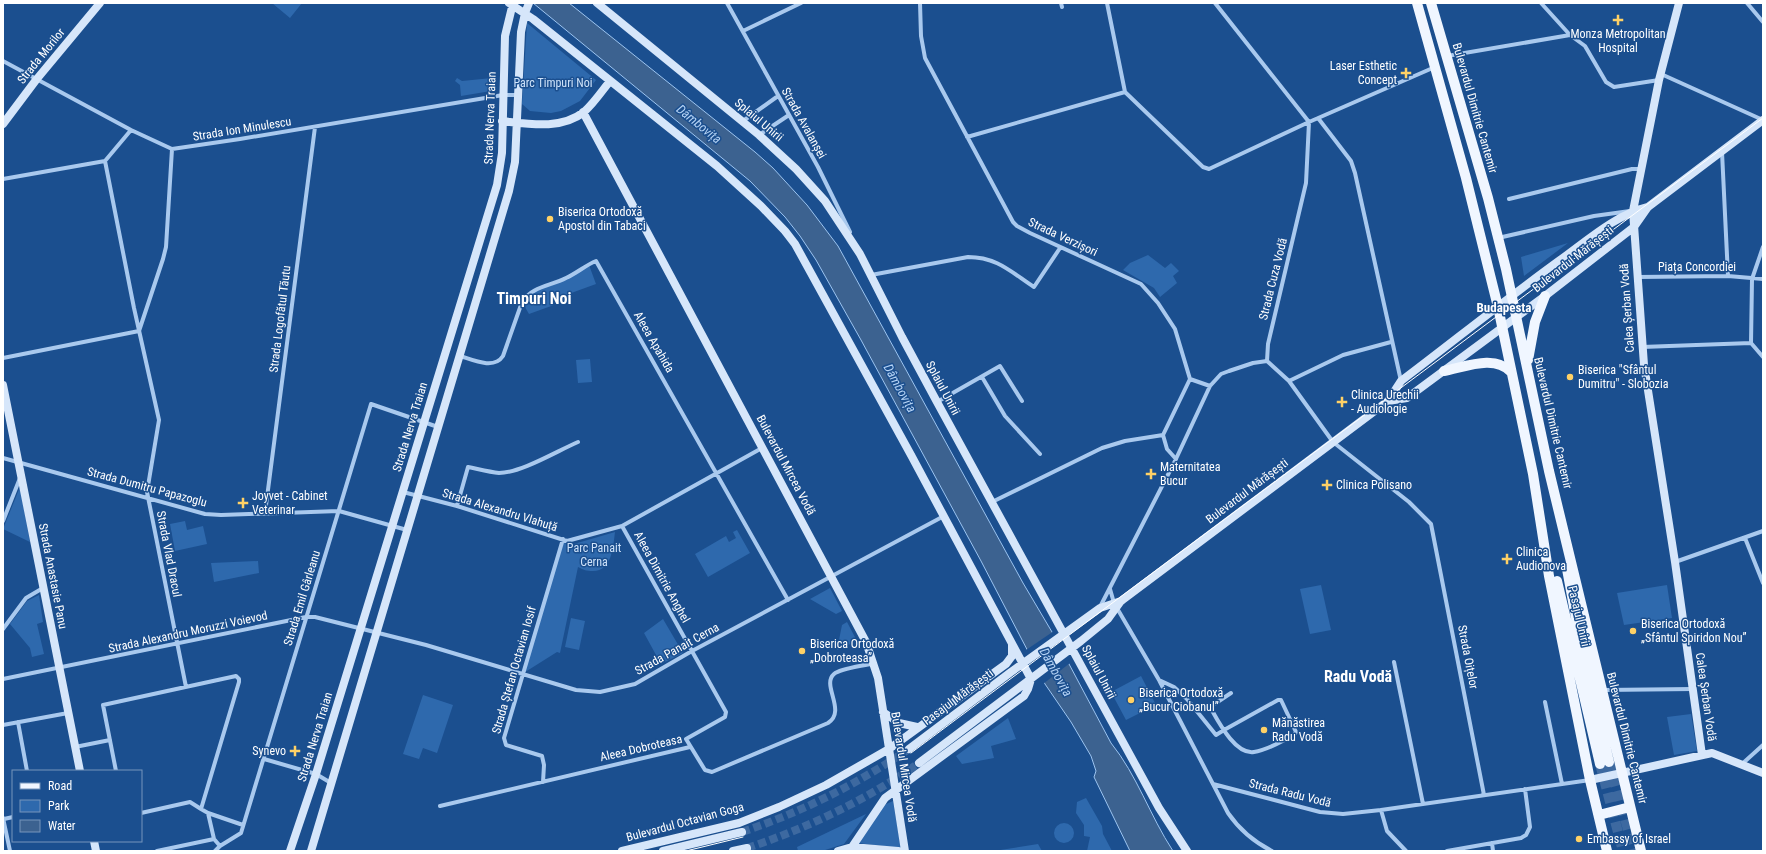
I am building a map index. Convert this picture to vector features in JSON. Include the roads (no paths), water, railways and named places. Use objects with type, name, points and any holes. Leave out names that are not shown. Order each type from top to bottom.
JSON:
[{"type":"main road","name":"Strada Morilor","points":[[3,124],[36,80],[100,3]]},
{"type":"main road","points":[[311,851],[513,175],[521,32],[529,3]]},
{"type":"main road","name":"Splaiul Unirii","points":[[597,3],[759,135],[817,192],[835,214],[860,254],[937,402],[992,502],[1061,636],[1164,818],[1187,851]]},
{"type":"main road","points":[[1417,3],[1466,178],[1498,307],[1533,474],[1549,576],[1590,780],[1607,851]]},
{"type":"main road","name":"Bulevardul Dimitrie Cantemir","points":[[1431,3],[1498,238],[1517,316],[1549,471],[1641,851]]},
{"type":"main road","name":"Calea Șerban Vodă","points":[[1679,3],[1660,77],[1640,169],[1633,211],[1642,347],[1654,436],[1675,562],[1702,755]]},
{"type":"main road","points":[[512,4],[717,166],[761,206],[785,231],[804,258],[1031,679],[1024,696],[885,798],[852,847]]},
{"type":"main road","name":"Strada Nerva Traian","points":[[290,851],[316,774],[497,185],[502,153],[506,36],[512,4]]},
{"type":"main road","points":[[502,121],[516,123],[555,124],[571,119],[583,112],[610,81]]},
{"type":"main road","name":"Bulevardul Mircea Vodă","points":[[583,112],[861,630],[874,663],[905,851]]},
{"type":"main road","name":"Bulevardul Mărășești","points":[[1388,401],[1406,398],[1545,296],[1634,227],[1648,207],[1763,120]]},
{"type":"main road","name":"Bulevardul Mărășești","points":[[1031,679],[1108,619],[1117,604],[1388,401],[1401,381],[1512,296],[1613,222],[1633,211],[1648,207]]},
{"type":"main road","points":[[1527,370],[1535,322],[1545,296]]},
{"type":"main road","points":[[1444,371],[1490,363],[1504,366],[1512,372]]},
{"type":"main road","name":"Strada Anastasie Panu","points":[[3,385],[80,770]]},
{"type":"main road","name":"Pasajul Unirii","points":[[1533,474],[1604,763],[1549,471]]},
{"type":"main road","name":"Bulevardul Mărășești","points":[[1030,658],[1100,608],[1117,604]]},
{"type":"main road","points":[[1006,664],[1012,656],[1012,644]]},
{"type":"main road","name":"Pasajul Mărășești","points":[[909,749],[1030,658]]},
{"type":"main road","points":[[1006,664],[1022,664]]},
{"type":"main road","name":"Bulevardul Octavian Goga","points":[[622,851],[739,823],[779,807],[826,785],[889,749],[917,727],[1006,664]]},
{"type":"main road","points":[[919,763],[1031,679]]},
{"type":"main road","points":[[883,712],[899,723],[917,727]]},
{"type":"main road","points":[[1590,780],[1702,755],[1715,754],[1763,773]]},
{"type":"main road","points":[[1599,815],[1630,807]]},
{"type":"main road","points":[[663,851],[742,832]]},
{"type":"main road","points":[[838,851],[852,847],[898,851]]},
{"type":"main road","points":[[733,851],[747,848]]},
{"type":"street","name":"Strada Avalanșei","points":[[728,3],[818,167],[860,254]]},
{"type":"street","points":[[743,31],[802,3]]},
{"type":"street","name":"Strada Verzișori","points":[[920,3],[920,36],[925,58],[1013,222],[1023,230],[1060,248],[1141,284],[1158,303],[1173,325],[1190,379]]},
{"type":"street","points":[[1107,3],[1125,92],[1206,168],[1213,168],[1309,122],[1435,67]]},
{"type":"street","points":[[1215,3],[1309,122]]},
{"type":"street","points":[[1541,3],[1570,35],[1585,46],[1606,82],[1610,86],[1614,87],[1660,77],[1763,120]]},
{"type":"street","points":[[1747,3],[1763,22]]},
{"type":"street","points":[[1447,56],[1570,35]]},
{"type":"street","points":[[3,61],[131,130],[172,149],[166,247],[139,331],[3,358]]},
{"type":"street","points":[[967,137],[1125,92]]},
{"type":"street","name":"Strada Ion Minulescu","points":[[172,149],[315,127],[503,95],[518,95]]},
{"type":"street","points":[[742,121],[778,96]]},
{"type":"street","points":[[759,135],[789,115]]},
{"type":"street","points":[[1318,118],[1350,161],[1355,173],[1391,342],[1401,381]]},
{"type":"street","name":"Strada Cuza Vodă","points":[[1267,361],[1269,338],[1306,183],[1309,122]]},
{"type":"street","name":"Strada Logofătul Tăutu","points":[[265,513],[315,127]]},
{"type":"street","points":[[3,180],[105,161],[131,130]]},
{"type":"street","points":[[1722,152],[1728,276]]},
{"type":"street","name":"Strada Vlad Dracul","points":[[105,161],[139,331],[159,420],[148,488],[148,498],[186,687]]},
{"type":"street","points":[[1509,199],[1632,169],[1640,169]]},
{"type":"street","points":[[1498,238],[1594,216],[1633,211]]},
{"type":"street","points":[[1763,247],[1752,279],[1763,279]]},
{"type":"street","points":[[871,275],[968,257],[982,257],[994,260],[1034,287],[1060,248]]},
{"type":"street","name":"Aleea Apahida","points":[[460,356],[490,364],[498,362],[503,356],[522,302],[526,296],[535,290],[566,279],[596,261],[788,600]]},
{"type":"street","name":"Piața Concordiei","points":[[1637,277],[1728,276],[1752,279],[1751,343]]},
{"type":"street","points":[[1289,381],[1343,355],[1391,342]]},
{"type":"street","points":[[1642,347],[1751,343],[1763,357]]},
{"type":"street","points":[[1100,608],[1176,459],[1210,386],[1221,374],[1253,363],[1267,361],[1289,381],[1333,442]]},
{"type":"street","points":[[937,402],[1000,366],[1022,401]]},
{"type":"street","points":[[982,377],[1005,416],[1040,454]]},
{"type":"street","points":[[1176,459],[1167,449],[1163,435],[1190,379],[1210,386]]},
{"type":"street","name":"Strada Emil Gârleanu","points":[[215,851],[220,846],[241,833],[371,404],[438,427]]},
{"type":"street","points":[[992,502],[1102,448],[1125,441],[1163,435]]},
{"type":"street","points":[[457,506],[468,467],[492,472],[509,472],[522,468],[578,442]]},
{"type":"street","name":"Strada Oițelor","points":[[1333,442],[1409,502],[1431,524],[1484,795]]},
{"type":"street","name":"Strada Alexandru Vlahuță","points":[[403,492],[457,506],[567,540],[622,526],[716,472],[763,448]]},
{"type":"street","name":"Strada Dumitru Papazoglu","points":[[3,458],[205,514],[221,515],[339,511],[407,530]]},
{"type":"street","points":[[3,521],[21,476]]},
{"type":"street","name":"Strada Panait Cerna","points":[[376,632],[426,645],[576,690],[600,692],[635,684],[692,651],[944,516]]},
{"type":"street","name":"Aleea Dimitrie Anghel","points":[[622,526],[726,715],[686,739],[690,747]]},
{"type":"street","points":[[1675,562],[1763,531]]},
{"type":"street","points":[[1745,538],[1763,583]]},
{"type":"street","name":"Strada Ștefan Octavian Iosif","points":[[543,782],[544,760],[542,756],[506,745],[504,741],[522,674],[563,539]]},
{"type":"street","points":[[3,629],[26,598],[43,588]]},
{"type":"street","points":[[1110,589],[1159,680],[1224,807],[1236,823],[1254,840],[1272,851]]},
{"type":"street","name":"Strada Alexandru Moruzzi Voievod","points":[[3,679],[306,617],[324,618],[376,632]]},
{"type":"street","points":[[1394,662],[1423,804]]},
{"type":"street","name":"Aleea Dobroteasa","points":[[440,806],[690,747],[705,770],[712,772],[828,723],[834,718],[836,712],[830,681],[833,675],[838,672],[874,663]]},
{"type":"street","points":[[116,770],[103,705],[236,676],[239,678],[201,809]]},
{"type":"street","points":[[1159,680],[1174,686],[1187,699],[1216,735],[1224,730],[1278,700],[1281,700],[1296,729],[1296,732],[1294,735],[1262,750],[1248,752],[1239,748],[1224,730],[1210,707],[1231,693]]},
{"type":"street","points":[[1602,690],[1693,689]]},
{"type":"street","points":[[1545,702],[1562,784]]},
{"type":"street","points":[[3,725],[68,713]]},
{"type":"street","points":[[18,722],[27,770]]},
{"type":"street","points":[[75,747],[110,740]]},
{"type":"street","points":[[1742,764],[1763,746]]},
{"type":"street","points":[[264,759],[316,774],[331,784]]},
{"type":"street","name":"Strada Radu Vodă","points":[[1213,784],[1328,814],[1381,810],[1590,780]]},
{"type":"street","points":[[1446,851],[1521,838],[1529,833],[1530,824],[1525,789]]},
{"type":"street","points":[[142,812],[190,802],[208,814],[243,825]]},
{"type":"street","points":[[1381,810],[1387,831],[1406,851]]},
{"type":"street","points":[[208,814],[214,839],[220,846]]},
{"type":"street","points":[[4,819],[10,851]]},
{"type":"street","points":[[156,851],[214,839]]},
{"type":"street","points":[[1492,843],[1493,851]]},
{"type":"water","name":"Dâmbovița","points":[[533,3],[569,3],[773,168],[807,205],[838,246],[1023,583],[1052,632],[1111,743],[1128,768],[1173,851],[1130,851],[1094,777],[1096,771],[1091,756],[1071,722],[1045,684],[981,561],[861,340],[816,260],[800,236],[785,217],[750,181]]},
{"type":"tunnel","points":[[742,832],[786,816],[828,796],[869,774],[909,749]]},
{"type":"tunnel","points":[[1609,762],[1634,851]]},
{"type":"tunnel","points":[[747,848],[770,840],[836,812],[878,789],[919,763]]},
{"type":"tunnel","points":[[1600,764],[1623,851]]},
{"type":"tram line","points":[[911,753],[1763,118]]},
{"type":"tram line","points":[[686,851],[743,837]]},
{"type":"place","name":"Monza Metropolitan Hospital","points":[[1618,20]]},
{"type":"place","name":"Laser Esthetic Concept","points":[[1406,73]]},
{"type":"place","name":"Biserica Ortodoxă Apostol din Tabaci","points":[[550,219]]},
{"type":"place","name":"Biserica \"Sfântul Dumitru\" - Slobozia","points":[[1570,377]]},
{"type":"place","name":"Clinica Urechii - Audiologie","points":[[1342,402]]},
{"type":"place","name":"Maternitatea Bucur","points":[[1151,474]]},
{"type":"place","name":"Clinica Polisano","points":[[1327,485]]},
{"type":"place","name":"Joyvet - Cabinet Veterinar","points":[[243,503]]},
{"type":"place","name":"Clinica Audionova","points":[[1507,559]]},
{"type":"place","name":"Biserica Ortodoxă „Sfântul Spiridon Nou”","points":[[1633,631]]},
{"type":"place","name":"Biserica Ortodoxă „Dobroteasa”","points":[[802,651]]},
{"type":"place","name":"Biserica Ortodoxă „Bucur Ciobanul”","points":[[1131,700]]},
{"type":"place","name":"Mănăstirea Radu Vodă","points":[[1264,730]]},
{"type":"place","name":"Synevo","points":[[295,751]]},
{"type":"place","name":"Embassy of Israel","points":[[1579,839]]},
{"type":"district","name":"Timpuri Noi","points":[[534,298]]},
{"type":"district","name":"Budapesta","points":[[1504,307]]},
{"type":"district","name":"Radu Vodă","points":[[1358,676]]},
{"type":"park label","name":"Parc Timpuri Noi","points":[[553,83]]},
{"type":"park label","name":"Parc Panait Cerna","points":[[594,555]]}]
